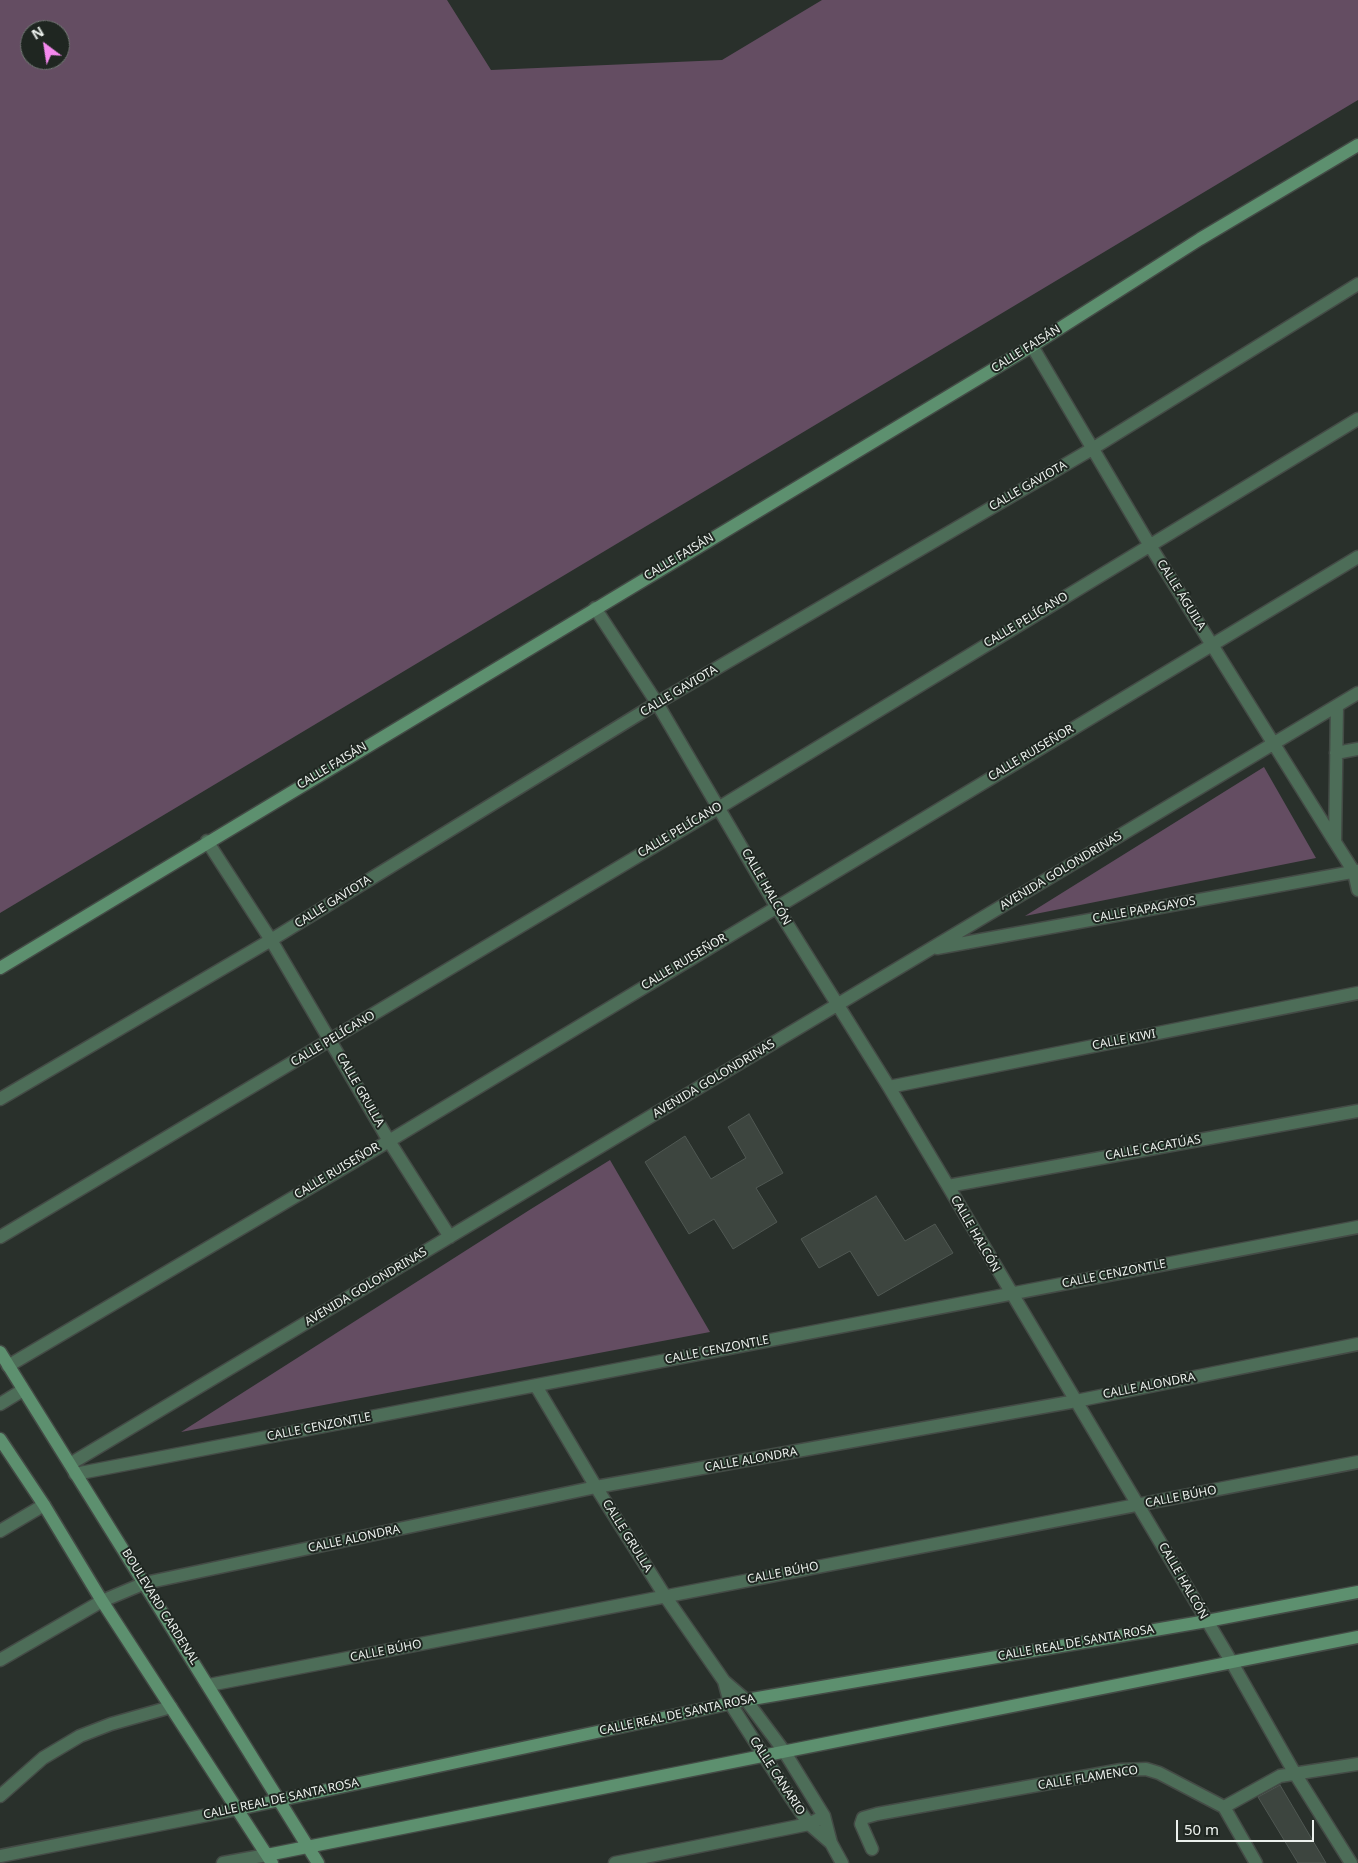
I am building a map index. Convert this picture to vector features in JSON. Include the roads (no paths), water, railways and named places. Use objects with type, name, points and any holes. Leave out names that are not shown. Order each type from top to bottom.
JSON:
[{"type":"street","name":"CALLE FAISÁN","points":[[0,968],[207,841],[1032,346],[1200,239],[1358,146]]},
{"type":"street","name":"CALLE GAVIOTA","points":[[0,1099],[271,940],[657,703],[1092,449],[1358,284]]},
{"type":"street","name":"CALLE ÁGUILA","points":[[1032,346],[1149,544],[1272,744],[1335,842],[1356,871],[1358,890]]},
{"type":"street","name":"CALLE PELÍCANO","points":[[0,1237],[720,807],[1149,544],[1358,419]]},
{"type":"street","name":"CALLE RUISEÑOR","points":[[8,1366],[389,1141],[1358,556]]},
{"type":"street","name":"CALLE HALCÓN","points":[[595,608],[657,703],[720,807],[776,906],[890,1087],[1010,1293],[1139,1506],[1294,1772],[1350,1863]]},
{"type":"street","name":"AVENIDA GOLONDRINAS","points":[[72,1469],[450,1237],[1358,693]]},
{"type":"street","points":[[1335,842],[1337,706]]},
{"type":"street","points":[[1336,753],[1358,749]]},
{"type":"street","name":"CALLE GRULLA","points":[[207,841],[271,940],[389,1141],[450,1237]]},
{"type":"street","name":"CALLE PAPAGAYOS","points":[[930,950],[1356,871]]},
{"type":"street","name":"CALLE KIWI","points":[[890,1087],[1358,993]]},
{"type":"street","name":"CALLE CACATÚAS","points":[[948,1186],[1358,1110]]},
{"type":"street","name":"CALLE CENZONTLE","points":[[72,1469],[536,1386],[1358,1227]]},
{"type":"street","name":"CALLE ALONDRA","points":[[0,1660],[102,1601],[145,1583],[596,1487],[1076,1401],[1358,1344]]},
{"type":"street","name":"BOULEVARD CARDENAL","points":[[0,1352],[209,1685],[318,1863]]},
{"type":"street","name":"CALLE GRULLA","points":[[536,1386],[596,1487],[665,1596],[724,1681],[746,1700]]},
{"type":"street","points":[[0,1404],[23,1390]]},
{"type":"street","points":[[0,1439],[269,1859]]},
{"type":"street","name":"CALLE BÚHO","points":[[209,1685],[1358,1462]]},
{"type":"street","points":[[0,1531],[44,1505]]},
{"type":"street","name":"CALLE REAL DE SANTA ROSA","points":[[0,1856],[238,1809],[730,1703],[1206,1621],[1358,1592]]},
{"type":"street","points":[[223,1863],[269,1859],[306,1846],[1358,1637]]},
{"type":"street","name":"CALLE GRULLA","points":[[724,1681],[730,1703]]},
{"type":"street","name":"CALLE CANARIO","points":[[746,1700],[784,1751],[824,1816],[831,1843],[842,1863]]},
{"type":"street","name":"CALLE CANARIO","points":[[730,1703],[809,1824],[831,1843]]},
{"type":"street","points":[[0,1796],[44,1758],[73,1740],[111,1724],[172,1707]]},
{"type":"street","points":[[1256,1863],[1224,1807],[1272,1779],[1294,1772],[1358,1764]]},
{"type":"street","name":"CALLE FLAMENCO","points":[[872,1849],[861,1827],[863,1818],[1132,1769],[1146,1769],[1159,1773],[1224,1807]]},
{"type":"street","points":[[615,1863],[809,1824],[824,1816]]}]
